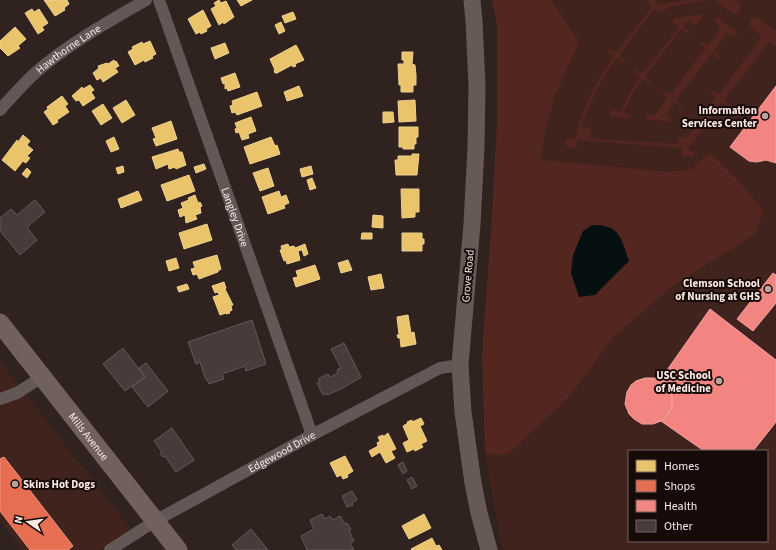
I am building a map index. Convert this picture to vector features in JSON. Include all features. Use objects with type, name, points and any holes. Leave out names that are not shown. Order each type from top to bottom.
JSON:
[{"type":"main road","name":"Grove Road","points":[[472,0],[477,86],[476,147],[472,224],[460,365],[463,412],[473,483],[489,550]]},
{"type":"main road","name":"Mills Avenue","points":[[0,323],[178,550]]},
{"type":"street","name":"Hawthorne Lane","points":[[0,110],[34,74],[57,56],[107,22],[146,0]]},
{"type":"street","name":"Langley Drive","points":[[159,0],[312,435]]},
{"type":"street","name":"Edgewood Drive","points":[[110,550],[155,521],[312,435],[440,368],[460,365]]},
{"type":"street","points":[[0,399],[17,393],[42,377]]},
{"type":"shaded area","points":[[492,0],[776,0],[776,550],[502,550],[485,454],[482,354],[497,125],[497,24]]},
{"type":"shaded area","points":[[492,0],[551,0],[579,42],[555,95],[545,132],[540,160],[670,172],[692,169],[710,152],[736,178],[763,210],[756,233],[673,286],[613,337],[569,397],[507,455],[485,454],[482,354],[497,125],[497,24]]},
{"type":"shaded area","points":[[646,0],[655,0],[656,5],[689,0],[709,0],[670,6],[662,13],[654,9],[619,56],[625,61],[625,63],[616,58],[592,99],[582,126],[591,129],[590,139],[677,144],[679,136],[687,138],[716,98],[709,91],[712,90],[718,95],[762,37],[750,26],[750,22],[753,18],[759,18],[776,31],[776,46],[769,42],[724,100],[731,105],[731,107],[722,103],[688,148],[695,153],[692,157],[683,157],[682,148],[578,140],[576,148],[567,147],[565,144],[566,139],[575,139],[590,96],[614,56],[608,51],[608,49],[616,53],[652,7]]},
{"type":"shaded area","points":[[714,0],[735,0],[740,4],[740,11],[736,14],[732,13]]},
{"type":"shaded area","points":[[703,14],[696,25],[688,20],[683,27],[690,32],[690,35],[681,29],[645,76],[651,83],[650,84],[643,79],[633,93],[623,112],[631,118],[609,116],[612,109],[620,112],[630,92],[640,77],[634,72],[634,70],[642,74],[679,28],[673,22],[673,19]]},
{"type":"shaded area","points":[[716,18],[719,18],[737,33],[737,35],[734,37],[727,33],[714,51],[720,56],[720,58],[712,53],[676,100],[683,107],[674,102],[666,114],[672,119],[672,122],[644,119],[647,113],[655,116],[668,97],[661,91],[664,91],[670,95],[705,48],[699,43],[700,41],[708,45],[721,28],[715,22]]},
{"type":"shaded area","points":[[592,225],[601,225],[614,230],[621,239],[629,261],[595,295],[579,297],[571,273],[573,255],[583,231]]},
{"type":"shaded area","points":[[0,361],[131,529],[100,550],[22,550],[0,520]]},
{"type":"building: Homes","points":[[44,0],[67,0],[69,4],[64,8],[65,10],[55,16]]},
{"type":"building: Homes","points":[[219,0],[221,3],[226,1],[234,17],[224,24],[223,22],[219,25],[211,9],[216,6],[214,3]]},
{"type":"building: Homes","points":[[237,0],[252,0],[241,6]]},
{"type":"building: Homes","points":[[32,9],[34,12],[39,9],[48,23],[42,27],[44,30],[38,34],[25,13]]},
{"type":"building: Homes","points":[[203,10],[211,26],[206,29],[207,31],[201,34],[200,32],[196,34],[188,19]]},
{"type":"building: Homes","points":[[293,12],[296,19],[285,23],[282,16]]},
{"type":"building: Homes","points":[[281,22],[285,31],[279,34],[275,25]]},
{"type":"building: Homes","points":[[15,27],[26,39],[18,46],[20,48],[8,56],[0,48],[0,41]]},
{"type":"building: Homes","points":[[150,41],[156,54],[152,56],[153,58],[145,62],[144,60],[135,65],[128,52],[133,49],[132,47],[142,42],[143,44]]},
{"type":"building: Homes","points":[[225,43],[229,53],[215,59],[211,48]]},
{"type":"building: Homes","points":[[296,45],[304,60],[295,64],[296,66],[293,67],[292,65],[275,73],[270,59]]},
{"type":"building: Homes","points":[[402,52],[413,52],[412,64],[415,65],[416,85],[413,85],[413,92],[401,92],[401,85],[399,85],[398,64],[404,64],[404,60],[402,60]]},
{"type":"building: Homes","points":[[114,60],[119,66],[115,68],[118,72],[103,82],[101,78],[97,80],[93,73],[99,68],[98,66],[108,64]]},
{"type":"building: Homes","points":[[235,73],[240,87],[228,91],[227,88],[225,89],[225,83],[223,84],[221,78]]},
{"type":"building: Homes","points":[[90,85],[94,90],[91,92],[95,98],[83,106],[79,100],[76,101],[72,96],[82,87],[83,89]]},
{"type":"building: Homes","points":[[299,86],[303,96],[287,101],[284,92]]},
{"type":"building: Homes","points":[[257,92],[262,106],[237,115],[235,112],[232,113],[230,106],[233,105],[232,101]]},
{"type":"building: Homes","points":[[62,96],[68,104],[65,106],[69,112],[57,120],[58,122],[53,125],[44,112],[48,109],[47,107]]},
{"type":"building: Homes","points":[[126,100],[135,115],[122,123],[113,108]]},
{"type":"building: Homes","points":[[415,100],[416,121],[399,122],[398,101]]},
{"type":"building: Homes","points":[[103,104],[112,118],[101,125],[92,111]]},
{"type":"building: Homes","points":[[383,112],[393,112],[394,122],[383,123]]},
{"type":"building: Homes","points":[[251,117],[256,131],[248,134],[249,138],[242,140],[239,132],[236,133],[235,129],[237,128],[235,123]]},
{"type":"building: Homes","points":[[171,121],[177,139],[156,146],[153,139],[156,138],[152,128]]},
{"type":"building: Homes","points":[[399,127],[418,127],[418,137],[416,137],[414,149],[403,149],[403,147],[399,147]]},
{"type":"building: Homes","points":[[23,135],[30,141],[27,145],[33,150],[27,156],[30,158],[26,163],[23,161],[15,171],[2,160],[17,140],[18,142]]},
{"type":"building: Homes","points":[[114,137],[119,149],[111,152],[106,141]]},
{"type":"building: Homes","points":[[271,137],[275,146],[277,145],[280,154],[250,164],[244,147]]},
{"type":"building: Homes","points":[[178,149],[179,152],[182,152],[186,165],[176,169],[175,167],[169,169],[168,164],[156,169],[152,157]]},
{"type":"building: Homes","points":[[412,154],[419,154],[417,175],[396,175],[395,160],[398,160],[398,156],[412,156]]},
{"type":"building: Homes","points":[[204,164],[206,169],[196,173],[194,167]]},
{"type":"building: Homes","points":[[123,166],[124,172],[118,174],[116,168]]},
{"type":"building: Homes","points":[[311,166],[313,174],[302,177],[300,169]]},
{"type":"building: Homes","points":[[27,168],[31,172],[27,178],[22,174]]},
{"type":"building: Homes","points":[[268,168],[274,186],[260,191],[253,173]]},
{"type":"building: Homes","points":[[189,175],[195,191],[167,201],[161,185]]},
{"type":"building: Homes","points":[[312,178],[316,188],[310,190],[307,180]]},
{"type":"building: Homes","points":[[401,189],[419,189],[419,212],[415,212],[415,217],[402,218]]},
{"type":"building: Homes","points":[[138,191],[142,200],[121,208],[118,199]]},
{"type":"building: Homes","points":[[279,191],[281,197],[286,195],[289,203],[284,205],[285,208],[268,214],[262,197]]},
{"type":"building: Homes","points":[[195,195],[198,203],[200,202],[202,206],[200,207],[201,213],[195,215],[197,219],[186,223],[185,215],[180,217],[178,210],[183,208],[181,203],[189,200],[188,198]]},
{"type":"building: Homes","points":[[373,215],[383,216],[383,228],[372,227]]},
{"type":"building: Homes","points":[[207,224],[212,240],[184,249],[179,233]]},
{"type":"building: Homes","points":[[362,233],[372,233],[372,239],[361,239]]},
{"type":"building: Homes","points":[[402,233],[422,233],[424,244],[422,244],[422,251],[402,251]]},
{"type":"building: Homes","points":[[288,244],[289,247],[294,246],[295,248],[305,244],[308,254],[304,256],[302,250],[298,251],[300,260],[287,264],[286,260],[284,261],[280,250],[282,250],[281,246]]},
{"type":"building: Homes","points":[[217,255],[221,269],[218,272],[199,279],[197,274],[193,275],[191,269],[195,268],[193,262]]},
{"type":"building: Homes","points":[[176,258],[179,268],[169,271],[166,261]]},
{"type":"building: Homes","points":[[348,260],[352,270],[341,273],[338,263]]},
{"type":"building: Homes","points":[[315,265],[320,279],[296,287],[293,278],[298,277],[296,271]]},
{"type":"building: Homes","points":[[381,274],[384,288],[371,290],[368,277]]},
{"type":"building: Homes","points":[[224,282],[225,289],[233,305],[231,306],[232,310],[229,312],[230,313],[220,315],[213,297],[219,295],[218,292],[215,293],[212,286]]},
{"type":"building: Homes","points":[[187,284],[189,289],[179,292],[177,287]]},
{"type":"building: Homes","points":[[408,315],[411,333],[414,332],[416,344],[401,347],[400,338],[398,338],[397,335],[399,335],[397,317]]},
{"type":"building: Homes","points":[[421,418],[424,424],[420,426],[427,441],[421,444],[423,447],[415,451],[414,449],[407,452],[403,443],[409,440],[403,426],[408,423],[407,422],[412,420],[412,422]]},
{"type":"building: Homes","points":[[388,433],[396,449],[391,451],[395,458],[386,463],[380,452],[372,457],[369,451],[378,446],[377,443],[380,441],[378,437],[383,435],[383,437]]},
{"type":"building: Homes","points":[[345,456],[353,471],[347,475],[348,477],[343,479],[341,475],[337,477],[330,463]]},
{"type":"building: Homes","points":[[424,514],[431,528],[409,539],[402,526]]},
{"type":"building: Homes","points":[[432,538],[436,546],[439,545],[442,550],[411,549]]},
{"type":"building: Shops","points":[[4,457],[73,546],[68,550],[30,550],[0,511],[0,459]]},
{"type":"building: Health","name":"Information Services Center","points":[[776,86],[776,163],[766,160],[757,162],[749,161],[730,147]]},
{"type":"building: Health","name":"Clemson School of Nursing at GHS","points":[[773,273],[776,275],[776,303],[753,331],[737,319]]},
{"type":"building: Health","name":"USC School of Medicine","points":[[710,309],[776,360],[776,422],[754,450],[703,450],[661,421],[668,414],[672,406],[672,397],[665,382],[660,380]]},
{"type":"building: Health","points":[[645,378],[654,378],[665,382],[672,397],[672,406],[668,414],[661,421],[653,424],[642,424],[634,419],[629,414],[625,404],[627,392],[631,385],[636,381]]},
{"type":"building: Other","points":[[35,200],[45,212],[27,227],[37,240],[20,255],[0,231],[0,218],[11,209],[17,215]]},
{"type":"building: Other","points":[[252,320],[266,364],[246,371],[245,366],[222,374],[224,379],[209,384],[207,379],[206,380],[200,362],[196,364],[188,342]]},
{"type":"building: Other","points":[[344,343],[361,377],[341,389],[327,395],[326,393],[323,395],[317,383],[320,382],[318,379],[328,374],[330,377],[338,373],[337,370],[341,368],[331,349]]},
{"type":"building: Other","points":[[123,348],[145,377],[125,391],[103,364]]},
{"type":"building: Other","points":[[146,363],[168,391],[148,407],[132,387],[145,377],[139,368]]},
{"type":"building: Other","points":[[172,428],[194,460],[176,472],[165,456],[163,457],[160,453],[162,452],[154,441]]},
{"type":"building: Other","points":[[403,462],[407,471],[403,474],[398,465]]},
{"type":"building: Other","points":[[412,477],[417,486],[412,489],[407,480]]},
{"type":"building: Other","points":[[352,491],[357,500],[352,503],[353,505],[347,507],[342,496]]},
{"type":"building: Other","points":[[322,514],[325,519],[330,516],[333,520],[340,516],[345,524],[347,523],[354,541],[350,543],[354,550],[307,550],[301,536],[314,529],[310,520]]},
{"type":"building: Other","points":[[251,529],[268,550],[236,550],[232,545]]},
{"type":"place","name":"Information Services Center","points":[[765,116]]},
{"type":"place","name":"Clemson School of Nursing at GHS","points":[[768,289]]},
{"type":"place","name":"USC School of Medicine","points":[[719,381]]},
{"type":"place","name":"Skins Hot Dogs","points":[[15,484]]}]
